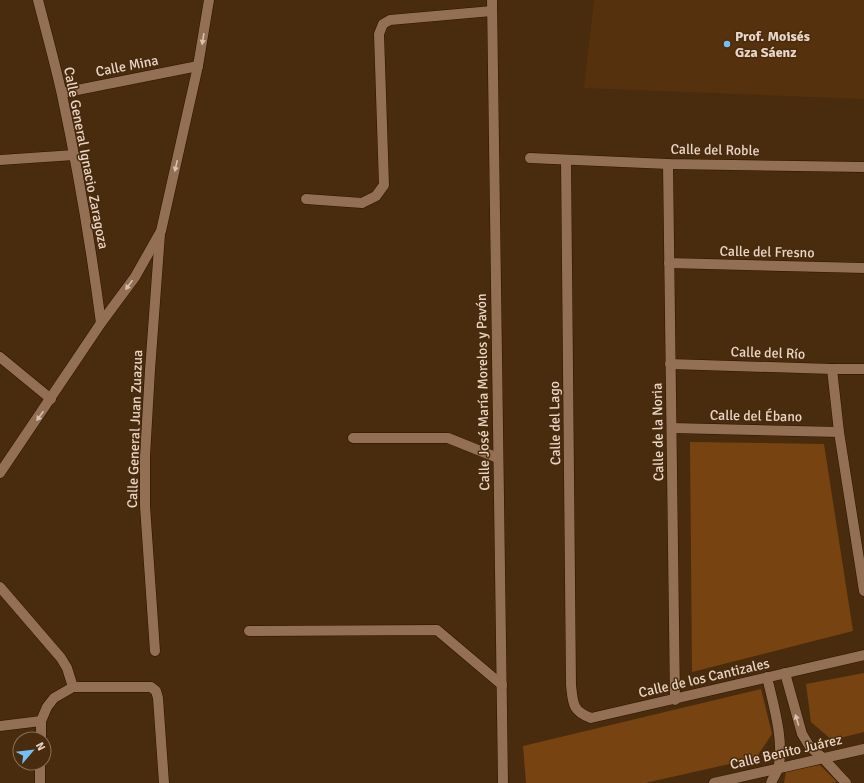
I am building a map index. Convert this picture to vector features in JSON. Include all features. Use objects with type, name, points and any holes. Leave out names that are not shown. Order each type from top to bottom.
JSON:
[{"type":"street","name":"Calle General Ignacio Zaragoza","points":[[38,0],[62,93],[96,283],[101,324]]},
{"type":"street","points":[[0,473],[101,324],[135,277],[160,231],[198,66],[209,0]]},
{"type":"street","name":"Calle José María Morelos y Pavón","points":[[492,0],[503,783]]},
{"type":"street","points":[[306,199],[362,203],[376,196],[384,185],[380,34],[383,24],[390,20],[492,11]]},
{"type":"street","name":"Calle Mina","points":[[62,93],[198,66]]},
{"type":"street","points":[[0,160],[74,155]]},
{"type":"street","name":"Calle del Roble","points":[[530,158],[668,164],[864,167]]},
{"type":"street","name":"Calle del Lago","points":[[566,160],[571,685]]},
{"type":"street","name":"Calle de la Noria","points":[[668,164],[674,700]]},
{"type":"street","name":"Calle General Juan Zuazua","points":[[155,652],[145,506],[145,456],[160,231]]},
{"type":"street","name":"Calle del Fresno","points":[[669,263],[864,268]]},
{"type":"street","points":[[0,357],[51,399]]},
{"type":"street","name":"Calle del Río","points":[[670,364],[832,370],[864,369]]},
{"type":"street","points":[[832,370],[839,432],[864,591]]},
{"type":"street","name":"Calle del Ébano","points":[[672,428],[839,432]]},
{"type":"street","points":[[353,438],[448,438],[498,458]]},
{"type":"street","points":[[0,588],[61,658],[67,668],[73,687]]},
{"type":"street","points":[[249,632],[437,630],[502,685]]},
{"type":"street","name":"Calle de los Cantizales","points":[[571,685],[573,702],[576,710],[581,715],[591,718],[864,655]]},
{"type":"street","points":[[785,673],[795,714],[802,734],[810,747],[823,758],[846,783]]},
{"type":"street","points":[[767,678],[778,725],[780,753],[778,769],[771,783]]},
{"type":"street","points":[[41,731],[41,721],[46,707],[54,698],[73,687],[151,687],[156,691],[158,698],[164,783]]},
{"type":"street","points":[[0,726],[41,721]]},
{"type":"street","name":"Calle Benito Juárez","points":[[714,783],[864,749]]},
{"type":"street","points":[[40,771],[40,783]]},
{"type":"shaded area","name":"Prof. Moisés Gza Sáenz","points":[[594,0],[864,0],[864,99],[584,88]]},
{"type":"shaded area","points":[[690,442],[824,444],[853,631],[692,672]]},
{"type":"shaded area","points":[[864,673],[864,732],[832,740],[811,722],[806,684]]},
{"type":"shaded area","points":[[761,689],[772,734],[756,758],[645,783],[526,783],[523,746]]},
{"type":"shaded area","points":[[820,765],[837,782],[784,783],[786,771]]},
{"type":"place","name":"Prof. Moisés Gza Sáenz","points":[[727,44]]}]
